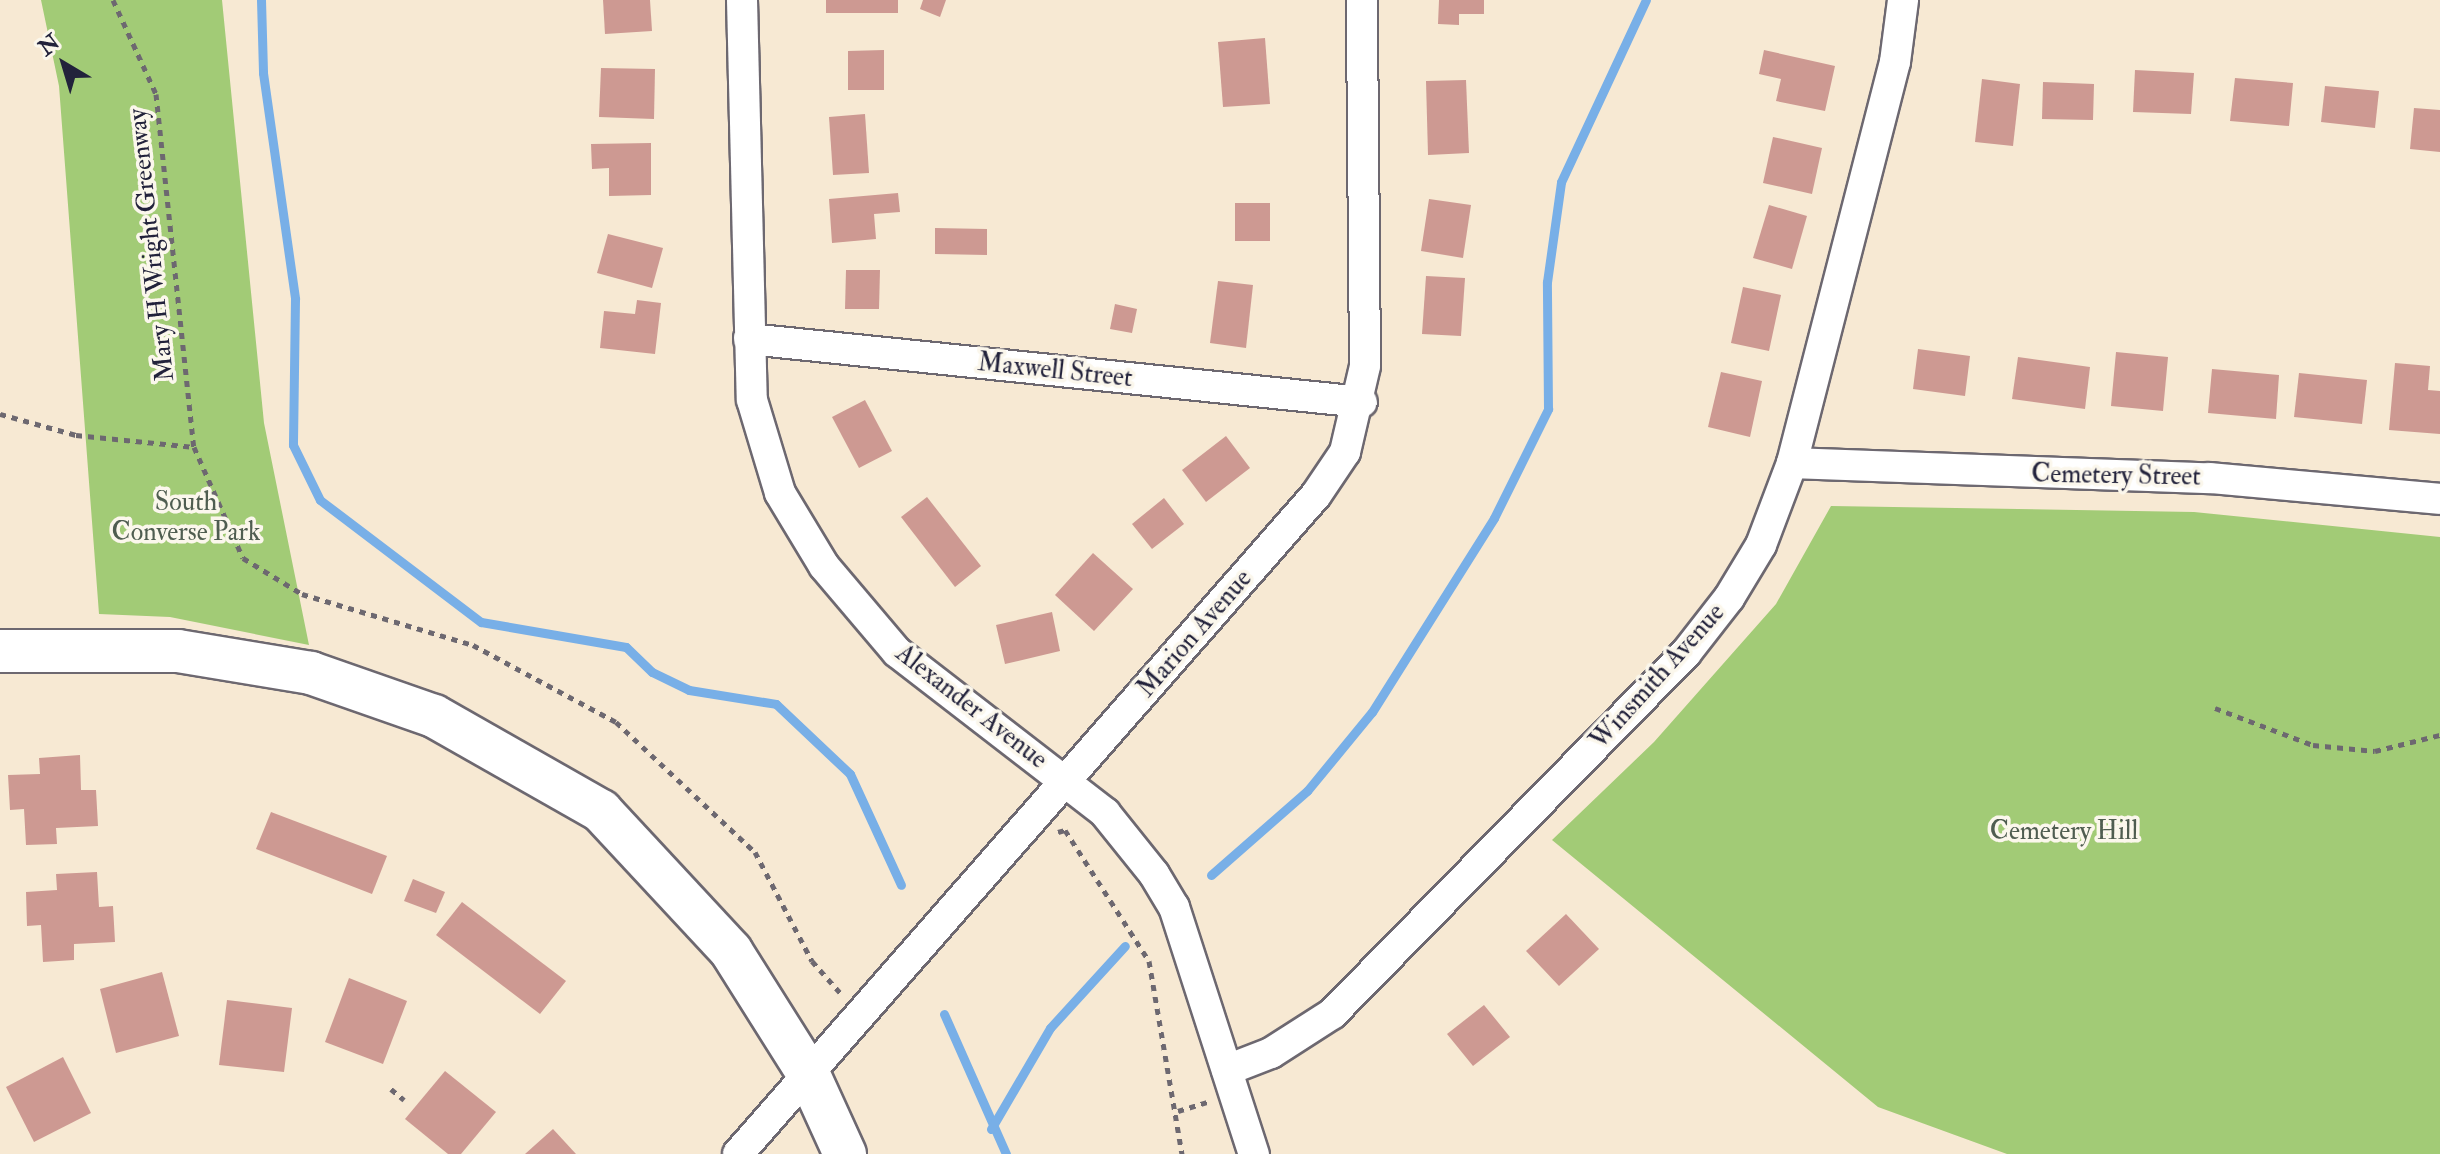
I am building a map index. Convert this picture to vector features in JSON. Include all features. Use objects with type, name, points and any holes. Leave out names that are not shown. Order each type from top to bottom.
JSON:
[{"type":"street","name":"Alexander Avenue","points":[[742,0],[749,339],[762,447],[824,566],[897,652],[1067,781],[1131,842],[1174,907],[1254,1154]]},
{"type":"street","name":"Marion Avenue","points":[[738,1154],[1316,495],[1345,452],[1362,402],[1362,0]]},
{"type":"street","name":"Winsmith Avenue","points":[[1227,1070],[1282,1047],[1332,1014],[1686,653],[1761,545],[1792,463],[1895,62],[1903,0]]},
{"type":"street","name":"Maxwell Street","points":[[749,339],[1362,402]]},
{"type":"street","name":"Cemetery Street","points":[[1792,463],[2210,478],[2440,499]]},
{"type":"street","points":[[0,651],[110,648],[245,659],[434,716],[601,811],[649,854],[731,951],[809,1075],[845,1154]]},
{"type":"path","name":"Mary H Wright Greenway","points":[[113,0],[156,94],[194,447],[243,558],[302,594],[473,645],[616,722],[755,852],[812,961],[843,997]]},
{"type":"path","points":[[0,414],[76,435],[194,447]]},
{"type":"path","points":[[2215,708],[2313,745],[2375,751],[2440,735]]},
{"type":"path","points":[[1065,830],[1149,961],[1182,1154]]},
{"type":"path","points":[[391,1089],[404,1100]]},
{"type":"green space","name":"South Converse Park","points":[[41,0],[222,0],[264,423],[309,645],[170,617],[99,614],[59,86]]},
{"type":"green space","name":"Cemetery Hill","points":[[1831,506],[2194,512],[2440,537],[2440,1154],[2007,1154],[1878,1107],[1552,840],[1654,742],[1776,604]]},
{"type":"building","points":[[603,0],[650,0],[652,31],[605,34]]},
{"type":"building","points":[[826,0],[898,0],[898,13],[826,13]]},
{"type":"building","points":[[923,0],[946,0],[940,17],[920,9]]},
{"type":"building","points":[[1439,0],[1484,0],[1484,14],[1459,14],[1459,25],[1438,24]]},
{"type":"building","points":[[1265,38],[1270,104],[1223,107],[1218,42]]},
{"type":"building","points":[[884,50],[884,90],[848,90],[848,51]]},
{"type":"building","points":[[1764,50],[1835,66],[1825,111],[1776,101],[1781,79],[1759,74]]},
{"type":"building","points":[[601,68],[655,69],[654,119],[599,117]]},
{"type":"building","points":[[2135,70],[2194,73],[2191,114],[2133,112]]},
{"type":"building","points":[[2235,78],[2293,83],[2289,126],[2230,121]]},
{"type":"building","points":[[1982,79],[2020,84],[2013,146],[1975,142]]},
{"type":"building","points":[[1466,80],[1469,153],[1428,155],[1426,81]]},
{"type":"building","points":[[2043,82],[2094,84],[2093,120],[2042,119]]},
{"type":"building","points":[[2325,86],[2379,91],[2375,128],[2321,122]]},
{"type":"building","points":[[2414,108],[2440,110],[2440,152],[2410,149]]},
{"type":"building","points":[[865,114],[869,173],[833,175],[829,117]]},
{"type":"building","points":[[1773,137],[1822,148],[1812,194],[1763,183]]},
{"type":"building","points":[[651,143],[651,195],[609,196],[609,168],[592,169],[591,144]]},
{"type":"building","points":[[898,193],[900,212],[874,214],[876,239],[832,243],[829,199]]},
{"type":"building","points":[[1429,199],[1471,205],[1463,258],[1421,251]]},
{"type":"building","points":[[1235,203],[1270,203],[1270,241],[1235,241]]},
{"type":"building","points":[[1769,205],[1807,216],[1792,269],[1753,258]]},
{"type":"building","points":[[935,228],[987,229],[987,255],[935,254]]},
{"type":"building","points":[[608,234],[663,248],[652,288],[597,273]]},
{"type":"building","points":[[846,270],[880,270],[879,309],[845,309]]},
{"type":"building","points":[[1426,276],[1465,278],[1461,336],[1422,334]]},
{"type":"building","points":[[1218,281],[1253,285],[1246,348],[1210,343]]},
{"type":"building","points":[[1743,287],[1781,295],[1769,351],[1731,343]]},
{"type":"building","points":[[637,300],[661,303],[655,354],[600,348],[604,311],[635,314]]},
{"type":"building","points":[[1115,304],[1137,309],[1132,333],[1110,329]]},
{"type":"building","points":[[1918,349],[1970,356],[1965,396],[1913,389]]},
{"type":"building","points":[[2116,352],[2168,357],[2163,411],[2111,406]]},
{"type":"building","points":[[2018,357],[2090,367],[2085,409],[2012,399]]},
{"type":"building","points":[[2395,363],[2430,366],[2428,390],[2440,391],[2440,434],[2389,430]]},
{"type":"building","points":[[2212,369],[2279,375],[2276,419],[2208,413]]},
{"type":"building","points":[[1721,372],[1762,381],[1750,437],[1708,427]]},
{"type":"building","points":[[2299,373],[2367,380],[2362,424],[2294,417]]},
{"type":"building","points":[[865,400],[892,451],[859,468],[832,417]]},
{"type":"building","points":[[1226,436],[1250,468],[1206,502],[1182,470]]},
{"type":"building","points":[[927,497],[981,566],[955,587],[901,517]]},
{"type":"building","points":[[1164,498],[1184,524],[1152,549],[1132,524]]},
{"type":"building","points":[[1093,553],[1133,589],[1094,631],[1055,595]]},
{"type":"building","points":[[1052,612],[1060,651],[1005,664],[996,625]]},
{"type":"building","points":[[80,755],[81,790],[96,790],[98,826],[56,828],[57,844],[26,845],[24,809],[10,810],[8,775],[40,774],[39,758]]},
{"type":"building","points":[[271,812],[387,856],[372,894],[256,849]]},
{"type":"building","points":[[97,872],[99,907],[113,906],[115,942],[74,944],[74,960],[43,962],[41,925],[27,926],[26,892],[57,890],[56,874]]},
{"type":"building","points":[[413,879],[445,892],[436,913],[404,901]]},
{"type":"building","points":[[462,902],[566,981],[540,1014],[436,935]]},
{"type":"building","points":[[1566,914],[1599,949],[1559,986],[1526,951]]},
{"type":"building","points":[[162,972],[179,1036],[116,1053],[100,989]]},
{"type":"building","points":[[349,978],[407,1001],[383,1064],[325,1042]]},
{"type":"building","points":[[227,1000],[292,1008],[284,1072],[219,1065]]},
{"type":"building","points":[[1484,1005],[1510,1037],[1473,1066],[1447,1034]]},
{"type":"building","points":[[63,1057],[91,1113],[34,1142],[6,1087]]},
{"type":"building","points":[[445,1071],[496,1112],[461,1154],[448,1154],[405,1119]]},
{"type":"building","points":[[553,1129],[576,1154],[525,1154]]},
{"type":"waterway","points":[[261,0],[263,73],[295,299],[293,445],[320,500],[481,622],[626,647],[652,672],[689,690],[776,704],[850,774],[901,885]]},
{"type":"waterway","points":[[1211,875],[1307,791],[1372,712],[1494,518],[1548,409],[1547,282],[1561,182],[1646,0]]},
{"type":"waterway","points":[[991,1129],[1050,1028],[1125,946]]},
{"type":"waterway","points":[[944,1014],[1006,1154]]}]
